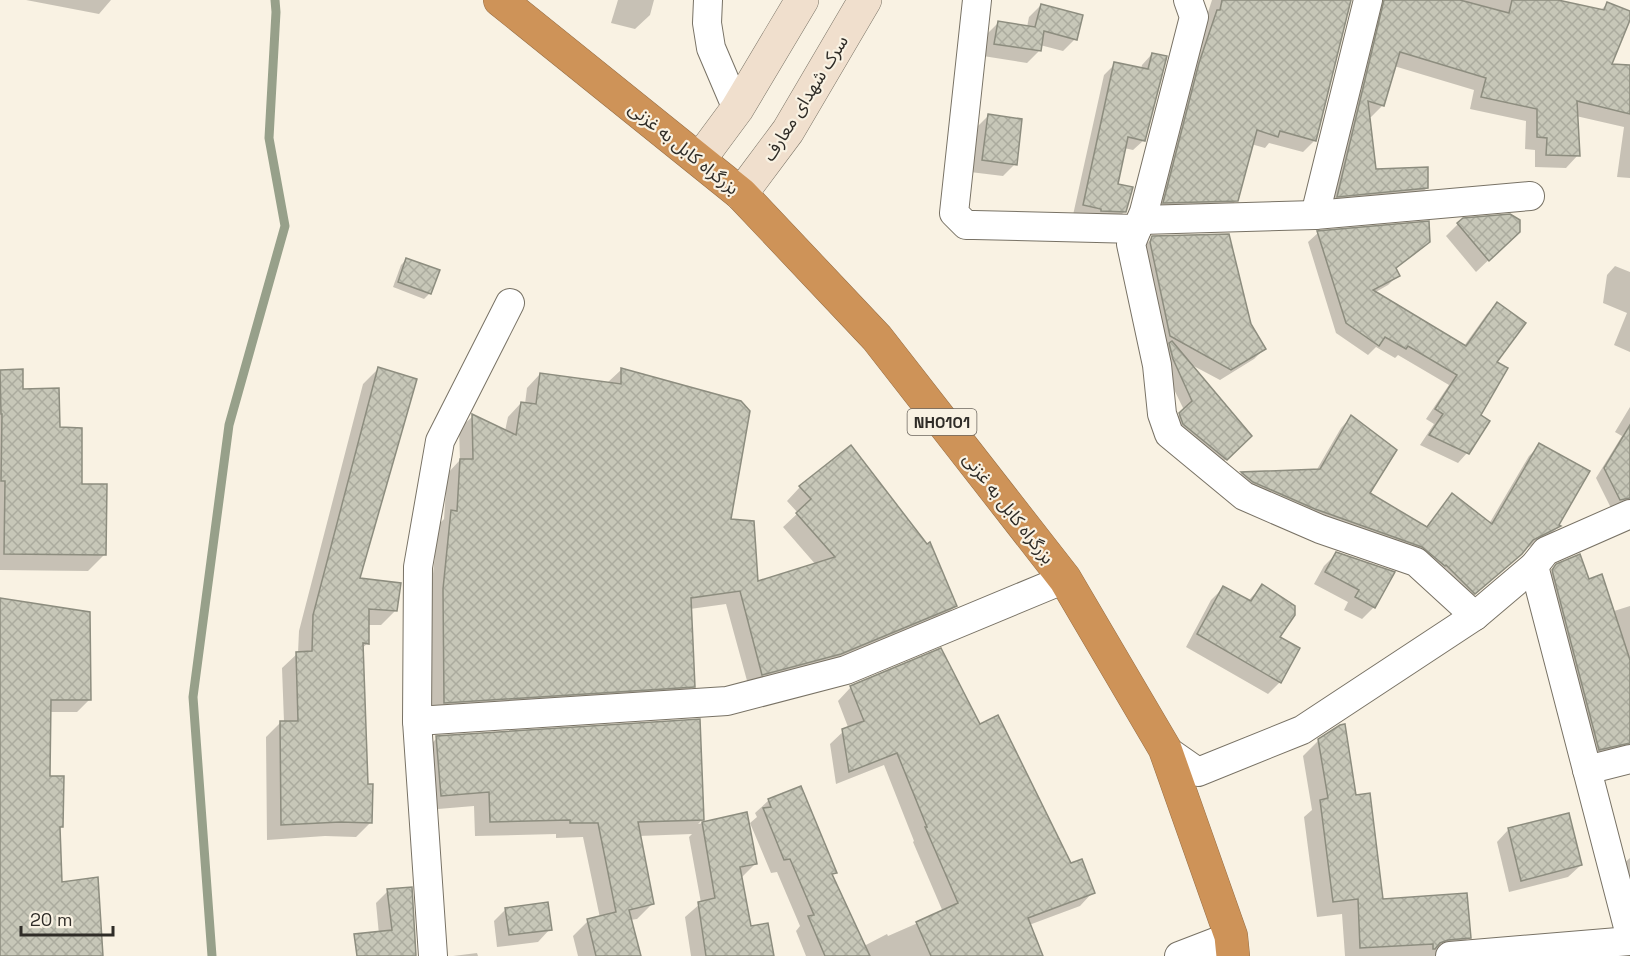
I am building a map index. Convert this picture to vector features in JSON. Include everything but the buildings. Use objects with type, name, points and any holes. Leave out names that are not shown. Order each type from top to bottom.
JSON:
[{"type":"highway","name":"بزرگراه کابل به غزنی","points":[[500,0],[741,194],[877,338],[1065,579],[1165,749],[1232,946]]},
{"type":"main road","points":[[700,159],[737,109],[802,0]]},
{"type":"main road","name":"سرک شهدای معارف","points":[[741,194],[788,131],[865,0]]},
{"type":"street","points":[[708,0],[707,22],[711,48],[737,109]]},
{"type":"street","points":[[977,0],[954,213],[966,225],[1139,225],[1315,215],[1530,196]]},
{"type":"street","points":[[1315,215],[1368,0]]},
{"type":"street","points":[[1195,6],[1139,225],[1131,244],[1157,365],[1162,414],[1169,434],[1244,496],[1320,529],[1416,562],[1475,616]]},
{"type":"street","points":[[433,956],[417,721],[418,567],[440,441],[510,303]]},
{"type":"street","points":[[1165,749],[1198,772],[1302,730],[1475,616],[1534,566],[1546,551],[1630,514]]},
{"type":"street","points":[[1534,566],[1630,935]]},
{"type":"street","points":[[417,721],[727,701],[846,670],[1065,579]]},
{"type":"street","points":[[1587,770],[1630,759]]},
{"type":"street","points":[[1450,956],[1630,941]]},
{"type":"street","points":[[1179,956],[1232,946]]},
{"type":"waterway","points":[[212,956],[193,697],[229,425],[285,226],[269,138],[275,0]]}]
